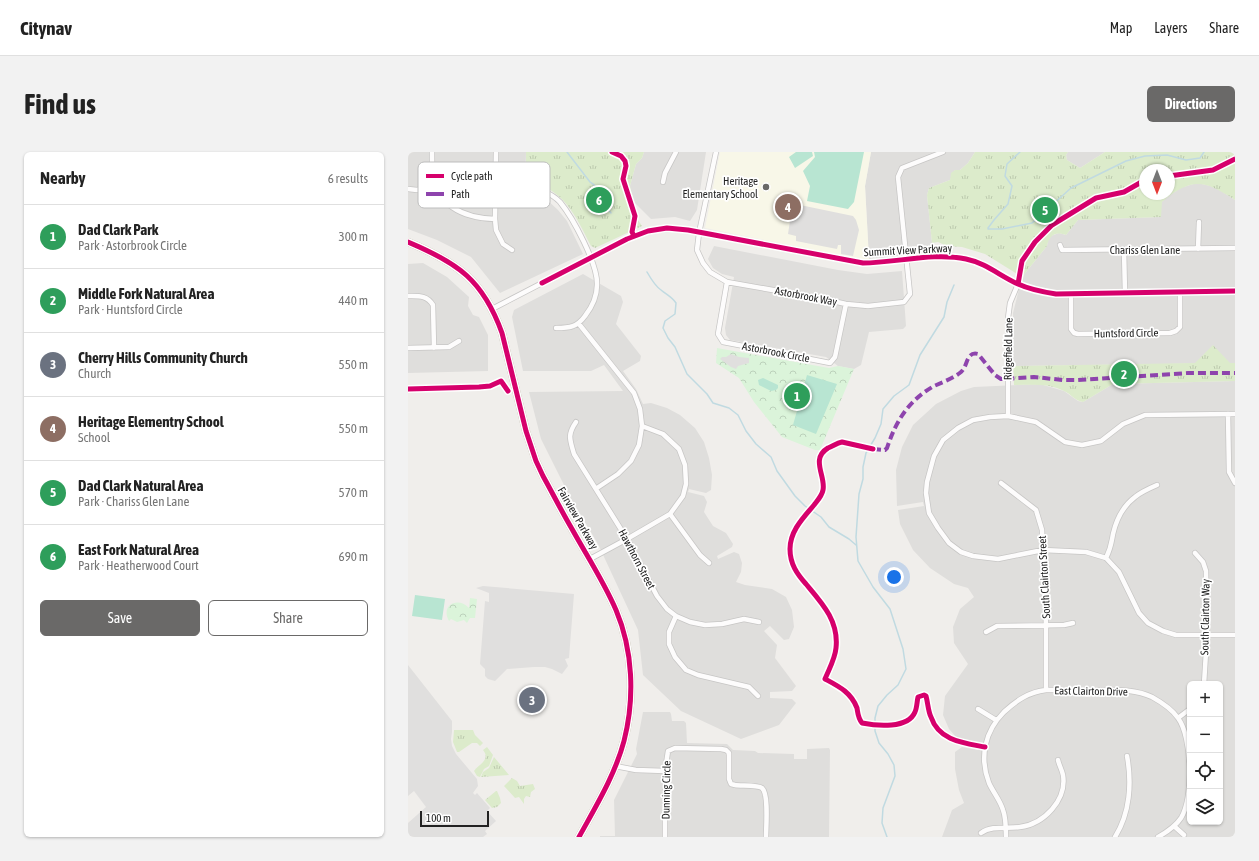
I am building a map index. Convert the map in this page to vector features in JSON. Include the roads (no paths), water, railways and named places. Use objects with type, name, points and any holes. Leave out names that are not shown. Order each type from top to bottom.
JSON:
[{"type":"main road","name":"Fairview Parkway","points":[[408,242],[443,257],[456,266],[478,287],[486,298],[502,333],[526,431],[536,461],[608,593],[623,632],[631,679],[630,711],[624,742],[606,789],[579,837]]},
{"type":"street","points":[[432,152],[432,162]]},
{"type":"street","points":[[663,182],[665,173],[676,152]]},
{"type":"street","name":"Astorbrook Way","points":[[716,152],[697,250],[703,263],[710,272],[727,282],[846,304],[868,306],[904,302],[910,294],[906,260]]},
{"type":"street","points":[[906,260],[898,177],[902,168],[943,152]]},
{"type":"street","points":[[408,189],[418,190]]},
{"type":"street","points":[[550,195],[558,201],[571,216],[596,272],[597,285],[595,299],[590,310],[579,324],[567,328],[556,328]]},
{"type":"street","points":[[454,208],[462,214],[478,218],[495,219]]},
{"type":"street","points":[[495,208],[496,230],[503,244],[512,250]]},
{"type":"street","points":[[1198,249],[1199,222]]},
{"type":"street","name":"Summit View Parkway","points":[[492,309],[627,239],[648,231],[672,228],[700,232],[851,262],[871,263],[941,257],[964,259],[985,265],[1018,284],[1040,292],[1070,294],[1235,291]]},
{"type":"street","name":"Chariss Glen Lane","points":[[1060,245],[1062,250],[1235,248]]},
{"type":"street","points":[[1124,250],[1125,293]]},
{"type":"street","name":"Astorbrook Circle","points":[[727,282],[718,334],[723,342],[830,363],[836,357],[846,304]]},
{"type":"street","name":"Ridgefield Lane","points":[[1008,416],[1008,318],[1010,304],[1018,284]]},
{"type":"street","name":"Huntsford Circle","points":[[1070,294],[1071,329],[1074,333],[1078,334],[1176,331],[1180,327],[1180,292]]},
{"type":"street","points":[[408,296],[423,296],[430,299],[434,305],[434,348]]},
{"type":"street","points":[[579,324],[634,393],[640,409],[642,426],[639,445],[631,461],[618,474],[597,488]]},
{"type":"street","points":[[408,348],[449,347],[459,341]]},
{"type":"street","points":[[1228,414],[1229,472],[1235,483]]},
{"type":"street","points":[[1235,414],[1145,416],[1123,424],[1101,441],[1082,445],[1065,442],[1036,422],[1008,416],[973,420],[958,428],[943,440],[934,456],[927,482],[926,493],[929,513],[949,543],[961,552],[972,556],[998,559],[1043,550],[1086,552],[1106,558],[1119,572],[1139,613],[1148,623],[1163,631],[1176,635],[1235,635]]},
{"type":"street","name":"Hawthorn Street","points":[[576,422],[571,430],[570,439],[574,454],[628,539],[657,596],[667,609],[676,616],[690,622],[705,625],[722,624],[744,619],[759,622]]},
{"type":"street","points":[[590,559],[670,514],[683,496],[686,484],[685,465],[679,449],[663,434],[642,426]]},
{"type":"street","name":"South Clairton Street","points":[[1001,483],[1036,510],[1042,530],[1046,625],[1046,690]]},
{"type":"street","points":[[1106,558],[1111,548],[1117,520],[1125,508],[1134,497],[1157,485]]},
{"type":"street","points":[[670,514],[700,556],[709,563]]},
{"type":"street","name":"South Clairton Way","points":[[1195,553],[1203,562],[1206,571],[1204,681]]},
{"type":"street","points":[[676,616],[669,632],[669,644],[675,657],[686,670],[698,675],[749,686],[758,696]]},
{"type":"street","points":[[986,632],[997,626],[1064,625],[1073,623]]},
{"type":"street","name":"East Clairton Drive","points":[[1006,837],[1003,810],[988,781],[985,762],[986,741],[991,727],[996,720],[1014,703],[1034,692],[1046,690],[1128,690],[1141,692],[1168,707],[1178,718],[1187,739],[1189,754],[1186,808],[1174,826],[1166,833],[1158,837]]},
{"type":"street","points":[[978,709],[996,720]]},
{"type":"street","points":[[1178,718],[1187,711]]},
{"type":"street","name":"Dunning Circle","points":[[665,837],[665,771],[667,755],[671,749],[675,748],[726,750],[730,756],[729,779],[731,784],[734,786],[762,788],[766,794],[766,837]]},
{"type":"street","points":[[1118,837],[1129,804],[1129,767],[1127,756]]},
{"type":"street","points":[[981,833],[991,828],[1021,827],[1033,824],[1042,819],[1051,810],[1059,798],[1062,788],[1063,775],[1058,760]]},
{"type":"street","points":[[615,766],[636,770],[665,771]]},
{"type":"street","points":[[1174,826],[1184,835]]},
{"type":"waterway","points":[[567,152],[590,182],[597,188],[611,213]]},
{"type":"waterway","points":[[988,228],[1008,204],[1012,186],[1005,176],[1007,164],[1020,152]]},
{"type":"waterway","points":[[988,229],[1002,229],[1032,223],[1071,188],[1126,161],[1145,156],[1167,155],[1186,160],[1200,158],[1204,152]]},
{"type":"waterway","points":[[647,272],[657,286],[676,303],[675,314],[665,321],[663,328],[675,347],[687,374],[707,394],[713,403],[729,408],[738,415],[746,431],[756,444],[771,457],[777,471],[795,496],[805,506],[821,517],[829,527],[856,545]]},
{"type":"waterway","points":[[887,837],[882,823],[883,808],[895,776],[894,765],[888,754],[879,743],[875,731],[875,718],[878,706],[898,685],[906,669],[903,649],[890,609],[873,587],[858,561],[856,537],[859,494],[863,479],[863,467],[866,453],[881,424],[883,409],[894,396],[909,385],[920,355],[944,317],[947,302],[954,285]]},
{"type":"place","name":"Heritage Elementary School","points":[[766,187]]},
{"type":"place","name":"East Fork Natural Area","points":[[599,200]]},
{"type":"place","name":"Heritage Elementry School","points":[[788,207]]},
{"type":"place","name":"Dad Clark Natural Area","points":[[1045,210]]},
{"type":"place","name":"Middle Fork Natural Area","points":[[1124,374]]},
{"type":"place","name":"Dad Clark Park","points":[[797,396]]},
{"type":"place","name":"Cherry Hills Community Church","points":[[532,700]]}]
